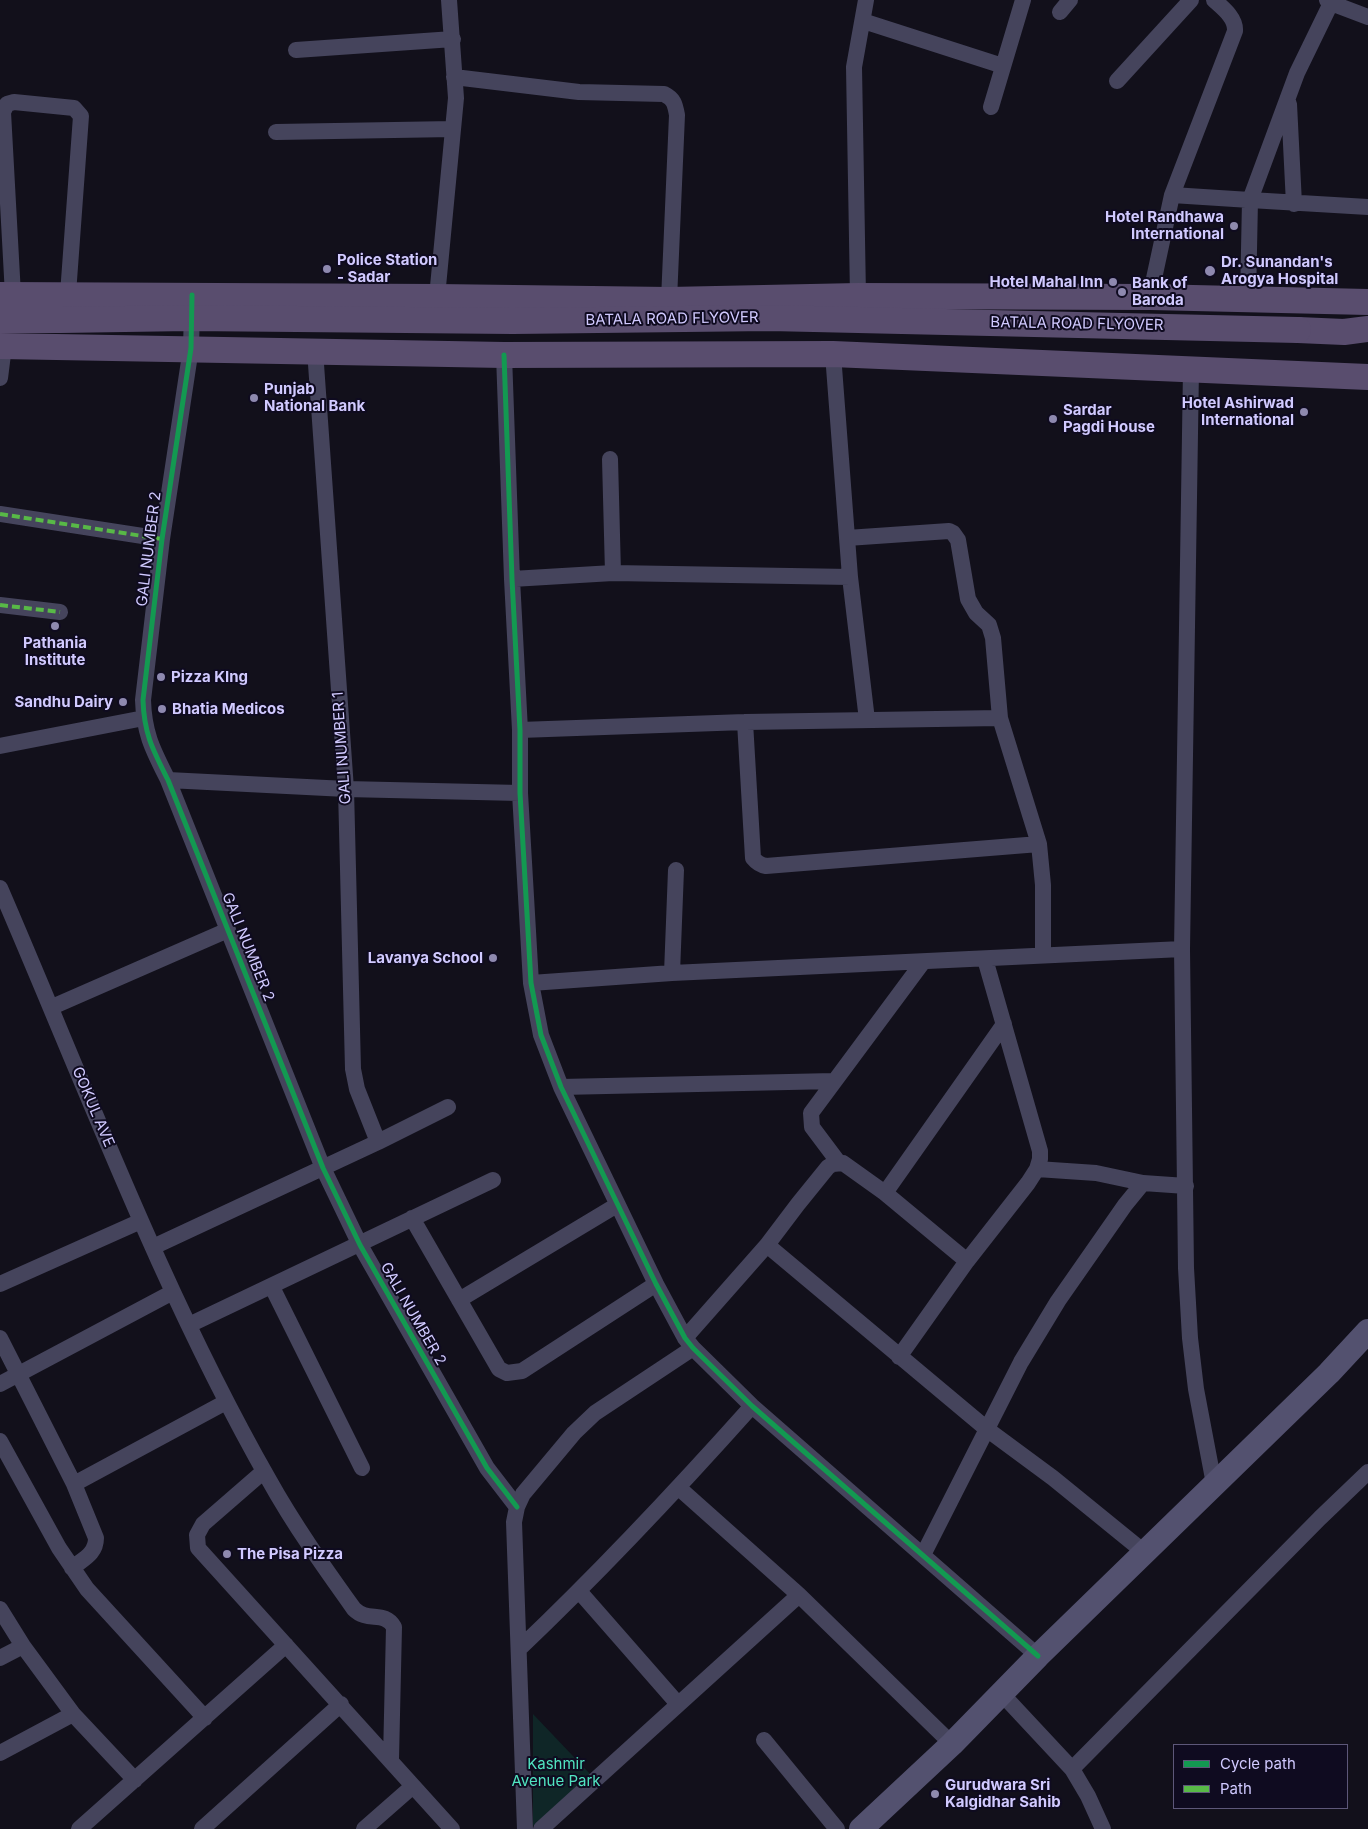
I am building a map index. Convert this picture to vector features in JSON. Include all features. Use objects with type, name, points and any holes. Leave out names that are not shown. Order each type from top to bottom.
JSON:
[{"type":"main road","points":[[7,295],[669,300],[858,296],[1150,297],[1368,302]]},
{"type":"main road","name":"BATALA ROAD FLYOVER","points":[[0,320],[189,318],[523,321],[770,318],[1356,330],[1368,341]]},
{"type":"main road","points":[[2,346],[315,350],[504,355],[833,354],[1368,377]]},
{"type":"street","points":[[437,297],[456,98],[449,0]]},
{"type":"street","points":[[858,296],[854,67],[866,0]]},
{"type":"street","points":[[991,107],[1023,0]]},
{"type":"street","points":[[1118,81],[1191,0]]},
{"type":"street","points":[[1150,297],[1172,194],[1235,31],[1235,24],[1231,18],[1214,0]]},
{"type":"street","points":[[1248,300],[1250,200],[1297,73],[1329,2],[1368,17]]},
{"type":"street","points":[[863,21],[1003,66]]},
{"type":"street","points":[[296,50],[453,39]]},
{"type":"street","points":[[454,77],[578,92],[664,94],[671,98],[676,105],[677,115],[669,300]]},
{"type":"street","points":[[1288,97],[1294,204]]},
{"type":"street","points":[[7,295],[3,112],[8,104],[14,102],[74,108],[82,116],[68,294]]},
{"type":"street","points":[[276,132],[454,129]]},
{"type":"street","points":[[1172,194],[1294,204],[1368,207]]},
{"type":"street","name":"GALI NUMBER 2","points":[[192,295],[190,348],[162,539],[143,700],[148,739],[168,780],[323,1168],[360,1245],[487,1468],[517,1507]]},
{"type":"street","points":[[0,378],[2,346]]},
{"type":"street","name":"GALI NUMBER 1","points":[[315,350],[346,789],[353,1069],[357,1089],[378,1142]]},
{"type":"street","points":[[833,354],[850,577],[867,720]]},
{"type":"street","points":[[504,355],[512,579],[520,730],[520,793],[531,983],[541,1035],[561,1087],[656,1284],[689,1343],[752,1406],[1038,1656]]},
{"type":"street","points":[[1191,369],[1182,949],[1186,1268],[1190,1338],[1196,1389],[1214,1484]]},
{"type":"street","points":[[610,459],[613,573]]},
{"type":"street","points":[[0,514],[162,539]]},
{"type":"street","points":[[847,538],[948,531],[956,536],[968,599],[976,613],[989,625],[993,638],[1000,718],[1039,844],[1043,886],[1043,955]]},
{"type":"street","points":[[512,579],[613,573],[850,577]]},
{"type":"street","points":[[0,605],[60,612]]},
{"type":"street","points":[[0,746],[144,718]]},
{"type":"street","points":[[520,730],[745,722],[1000,718]]},
{"type":"street","points":[[745,722],[753,858],[756,863],[766,866],[1039,844]]},
{"type":"street","points":[[168,780],[346,789],[520,793]]},
{"type":"street","points":[[672,973],[676,870]]},
{"type":"street","name":"GOKUL AVE","points":[[0,888],[141,1221],[226,1402],[264,1471],[310,1546],[354,1609],[364,1616],[385,1617],[391,1621],[394,1627],[391,1759]]},
{"type":"street","points":[[52,1007],[228,930]]},
{"type":"street","points":[[531,983],[672,973],[1182,949]]},
{"type":"street","points":[[899,1357],[968,1261],[1028,1183],[1040,1159],[1040,1151],[985,959]]},
{"type":"street","points":[[839,1163],[812,1127],[810,1114],[923,962]]},
{"type":"street","points":[[885,1193],[1004,1024]]},
{"type":"street","points":[[561,1087],[834,1081]]},
{"type":"street","points":[[153,1247],[378,1142],[448,1107]]},
{"type":"street","points":[[525,1829],[514,1522],[517,1507],[523,1494],[574,1433],[595,1413],[689,1343],[828,1167],[843,1163],[885,1193],[968,1261]]},
{"type":"street","points":[[1037,1168],[1096,1173],[1143,1183],[1186,1186]]},
{"type":"street","points":[[189,1325],[493,1180]]},
{"type":"street","points":[[923,1555],[1021,1362],[1058,1301],[1125,1205],[1143,1183]]},
{"type":"street","points":[[459,1300],[618,1205]]},
{"type":"street","points":[[412,1218],[499,1368],[507,1373],[522,1371],[656,1284]]},
{"type":"street","points":[[0,1284],[141,1221]]},
{"type":"street","points":[[767,1245],[988,1430],[1053,1478],[1144,1552]]},
{"type":"street","points":[[272,1287],[362,1468]]},
{"type":"street","points":[[0,1384],[173,1292]]},
{"type":"street","points":[[861,1829],[952,1744],[1038,1656],[1329,1373],[1368,1331]]},
{"type":"street","points":[[0,1338],[74,1484],[96,1538],[96,1546],[92,1552],[72,1568]]},
{"type":"street","points":[[74,1484],[226,1402]]},
{"type":"street","points":[[519,1649],[579,1592],[679,1488],[752,1406]]},
{"type":"street","points":[[0,1441],[59,1548],[87,1589],[205,1718]]},
{"type":"street","points":[[264,1471],[203,1524],[197,1535],[196,1542],[198,1548],[391,1759],[452,1829]]},
{"type":"street","points":[[1072,1769],[1320,1518],[1368,1472]]},
{"type":"street","points":[[679,1488],[799,1595],[952,1744]]},
{"type":"street","points":[[579,1592],[678,1704]]},
{"type":"street","points":[[541,1829],[799,1595]]},
{"type":"street","points":[[0,1609],[23,1646],[73,1714],[135,1780]]},
{"type":"street","points":[[84,1828],[286,1645]]},
{"type":"street","points":[[0,1658],[23,1646]]},
{"type":"street","points":[[1002,1694],[1072,1769],[1088,1796],[1103,1829]]},
{"type":"street","points":[[202,1829],[341,1704]]},
{"type":"street","points":[[0,1753],[73,1714]]},
{"type":"street","points":[[764,1740],[837,1829]]},
{"type":"street","points":[[364,1829],[413,1786]]},
{"type":"green space","name":"Kashmir Avenue Park","points":[[533,1714],[592,1776],[533,1826]]},
{"type":"marked path","points":[[0,514],[162,539]]},
{"type":"marked path","points":[[0,605],[60,612]]},
{"type":"cycle path","points":[[192,295],[191,348],[162,539],[143,700],[147,732],[168,780],[323,1168],[360,1245],[487,1468],[517,1507]]},
{"type":"cycle path","points":[[504,355],[512,579],[520,730],[520,793],[531,983],[541,1035],[561,1087],[656,1284],[685,1338],[693,1348],[752,1406],[1038,1656]]},
{"type":"place","name":"Hotel Randhawa International","points":[[1234,226]]},
{"type":"place","name":"Police Station - Sadar","points":[[327,269]]},
{"type":"place","name":"Dr. Sunandan's Arogya Hospital","points":[[1210,271]]},
{"type":"place","name":"Hotel Mahal Inn","points":[[1113,282]]},
{"type":"place","name":"Bank of Baroda","points":[[1122,292]]},
{"type":"place","name":"Punjab National Bank","points":[[254,398]]},
{"type":"place","name":"Hotel Ashirwad International","points":[[1304,412]]},
{"type":"place","name":"Sardar Pagdi House","points":[[1053,419]]},
{"type":"place","name":"Pathania Institute","points":[[55,626]]},
{"type":"place","name":"Pizza KIng","points":[[161,677]]},
{"type":"place","name":"Sandhu Dairy","points":[[123,702]]},
{"type":"place","name":"Bhatia Medicos","points":[[162,709]]},
{"type":"place","name":"Lavanya School","points":[[493,958]]},
{"type":"place","name":"The Pisa Pizza","points":[[227,1554]]},
{"type":"place","name":"Gurudwara Sri Kalgidhar Sahib","points":[[935,1794]]}]
